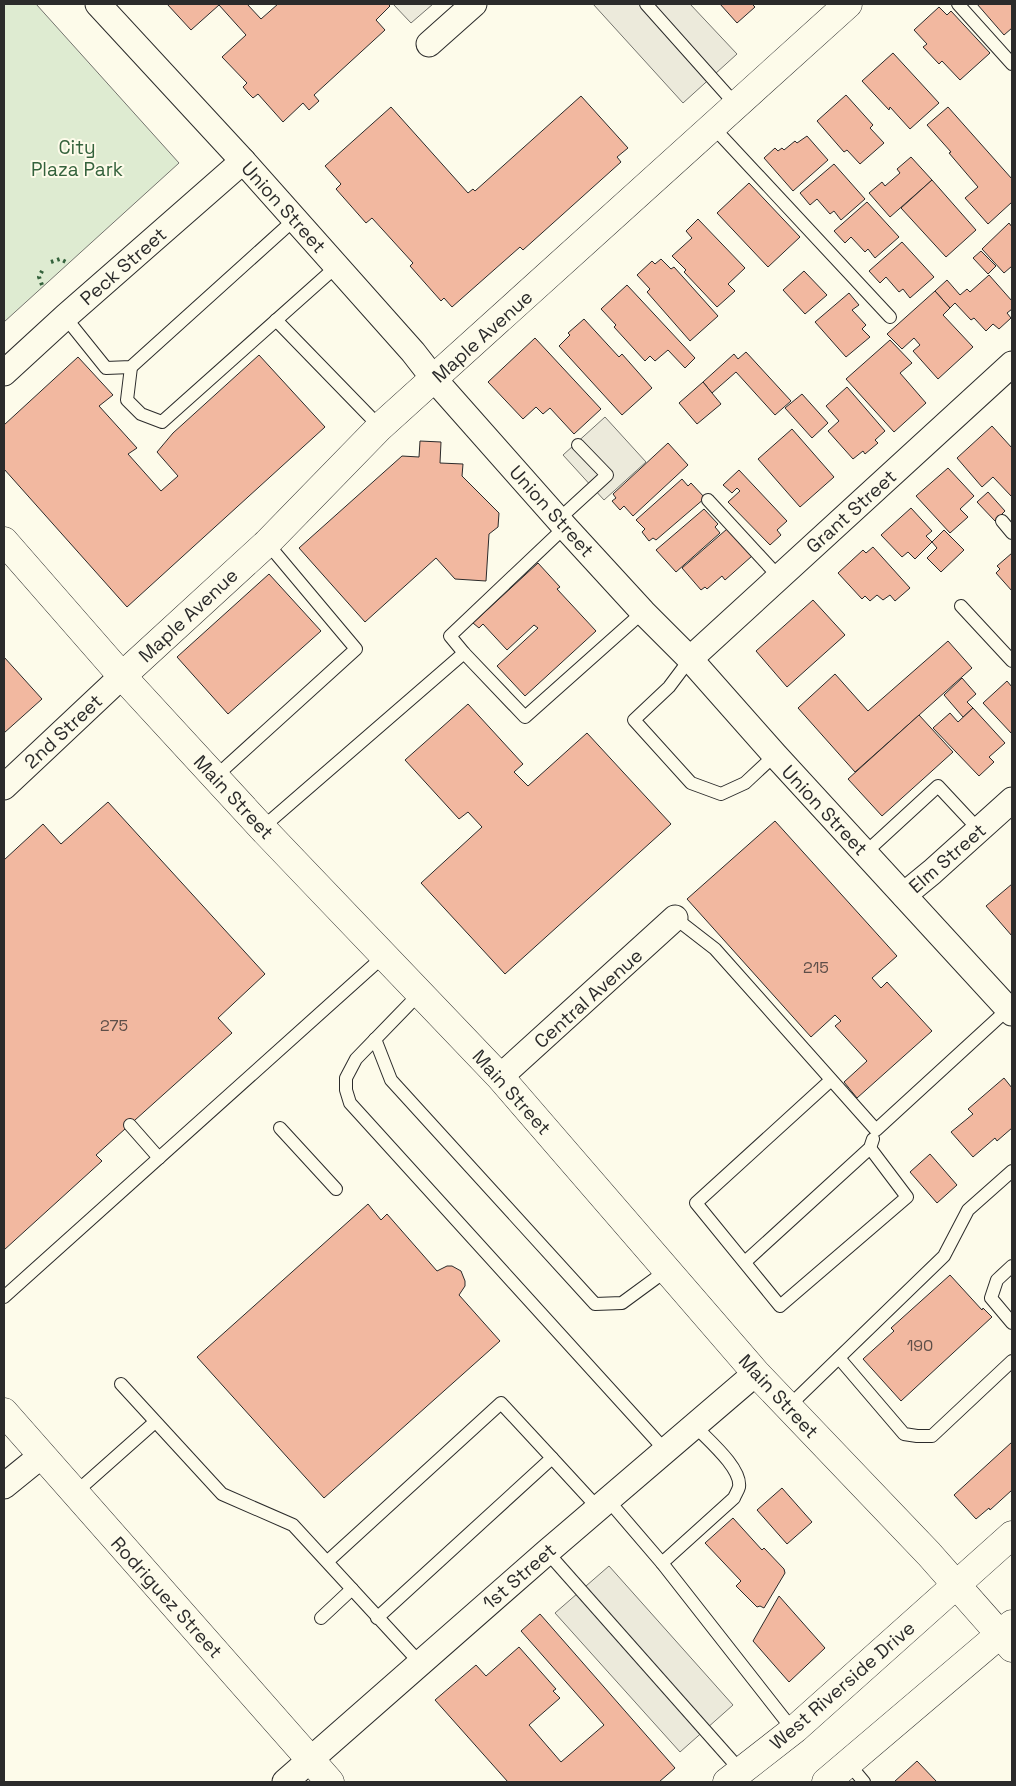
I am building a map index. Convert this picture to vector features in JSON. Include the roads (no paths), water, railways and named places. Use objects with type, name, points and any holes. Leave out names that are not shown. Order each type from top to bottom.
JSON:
[{"type":"main road","name":"Maple Avenue","points":[[122,676],[266,543],[380,427],[848,4]]},
{"type":"main road","name":"Main Street","points":[[4,541],[122,676],[262,828],[500,1077],[756,1373],[929,1554],[956,1585],[1008,1636]]},
{"type":"main road","name":"Rodriguez Street","points":[[4,1412],[330,1782]]},
{"type":"main road","name":"West Riverside Drive","points":[[734,1777],[793,1730],[1012,1535]]},
{"type":"main road","points":[[826,1782],[856,1773],[1008,1636]]},
{"type":"street","name":"Union Street","points":[[98,4],[243,161],[414,352],[434,379],[562,523],[643,612],[690,659],[864,853],[1010,1011]]},
{"type":"street","points":[[428,44],[463,7]]},
{"type":"street","name":"Peck Street","points":[[4,373],[243,161]]},
{"type":"street","name":"Grant Street","points":[[690,659],[1012,364]]},
{"type":"street","name":"2nd Street","points":[[4,787],[122,676]]},
{"type":"street","name":"Elm Street","points":[[904,895],[1012,800]]},
{"type":"street","name":"Central Avenue","points":[[500,1077],[675,918]]},
{"type":"street","name":"1st Street","points":[[285,1782],[312,1761],[420,1663],[756,1373]]},
{"type":"street","points":[[4,1486],[41,1456]]},
{"type":"lane","points":[[646,4],[737,106]]},
{"type":"lane","points":[[958,4],[1012,64]]},
{"type":"lane","points":[[713,127],[890,317]]},
{"type":"lane","points":[[65,317],[106,368],[131,367],[294,219]]},
{"type":"lane","points":[[131,367],[127,400],[141,414],[162,422],[337,266]]},
{"type":"lane","points":[[276,320],[380,427]]},
{"type":"lane","points":[[578,445],[607,475],[450,636],[525,716],[643,612]]},
{"type":"lane","points":[[708,500],[779,577]]},
{"type":"lane","points":[[1002,521],[1012,533]]},
{"type":"lane","points":[[215,777],[356,649],[266,543]]},
{"type":"lane","points":[[961,606],[1012,661]]},
{"type":"lane","points":[[262,828],[464,653]]},
{"type":"lane","points":[[690,659],[669,687],[634,720],[692,784],[720,794],[745,784],[775,755]]},
{"type":"lane","points":[[864,853],[938,786],[979,830]]},
{"type":"lane","points":[[675,918],[715,950],[876,1130]]},
{"type":"lane","points":[[4,1297],[385,955]]},
{"type":"lane","points":[[420,993],[351,1066],[346,1078],[346,1090],[350,1103],[665,1450]]},
{"type":"lane","points":[[745,1262],[870,1148],[876,1130],[1010,1011]]},
{"type":"lane","points":[[375,1039],[391,1080],[595,1304],[622,1302],[667,1270]]},
{"type":"lane","points":[[831,1080],[696,1204],[780,1306],[907,1197],[870,1148]]},
{"type":"lane","points":[[130,1125],[159,1158]]},
{"type":"lane","points":[[280,1128],[336,1189]]},
{"type":"lane","points":[[788,1407],[944,1256],[968,1210],[1012,1171]]},
{"type":"lane","points":[[1012,1266],[998,1280],[991,1298],[1012,1323]]},
{"type":"lane","points":[[839,1358],[904,1434],[917,1436],[932,1436],[1012,1361]]},
{"type":"lane","points":[[122,1384],[222,1494],[293,1525],[420,1663]]},
{"type":"lane","points":[[328,1561],[501,1403],[552,1458],[603,1504],[662,1563],[793,1730]]},
{"type":"lane","points":[[75,1493],[155,1422]]},
{"type":"lane","points":[[662,1563],[734,1498],[739,1488],[738,1476],[733,1468],[694,1425]]},
{"type":"lane","points":[[377,1618],[552,1458]]},
{"type":"lane","points":[[548,1552],[734,1777]]},
{"type":"lane","points":[[321,1618],[352,1589]]},
{"type":"park label","name":"City Plaza Park","points":[[77,158]]}]
